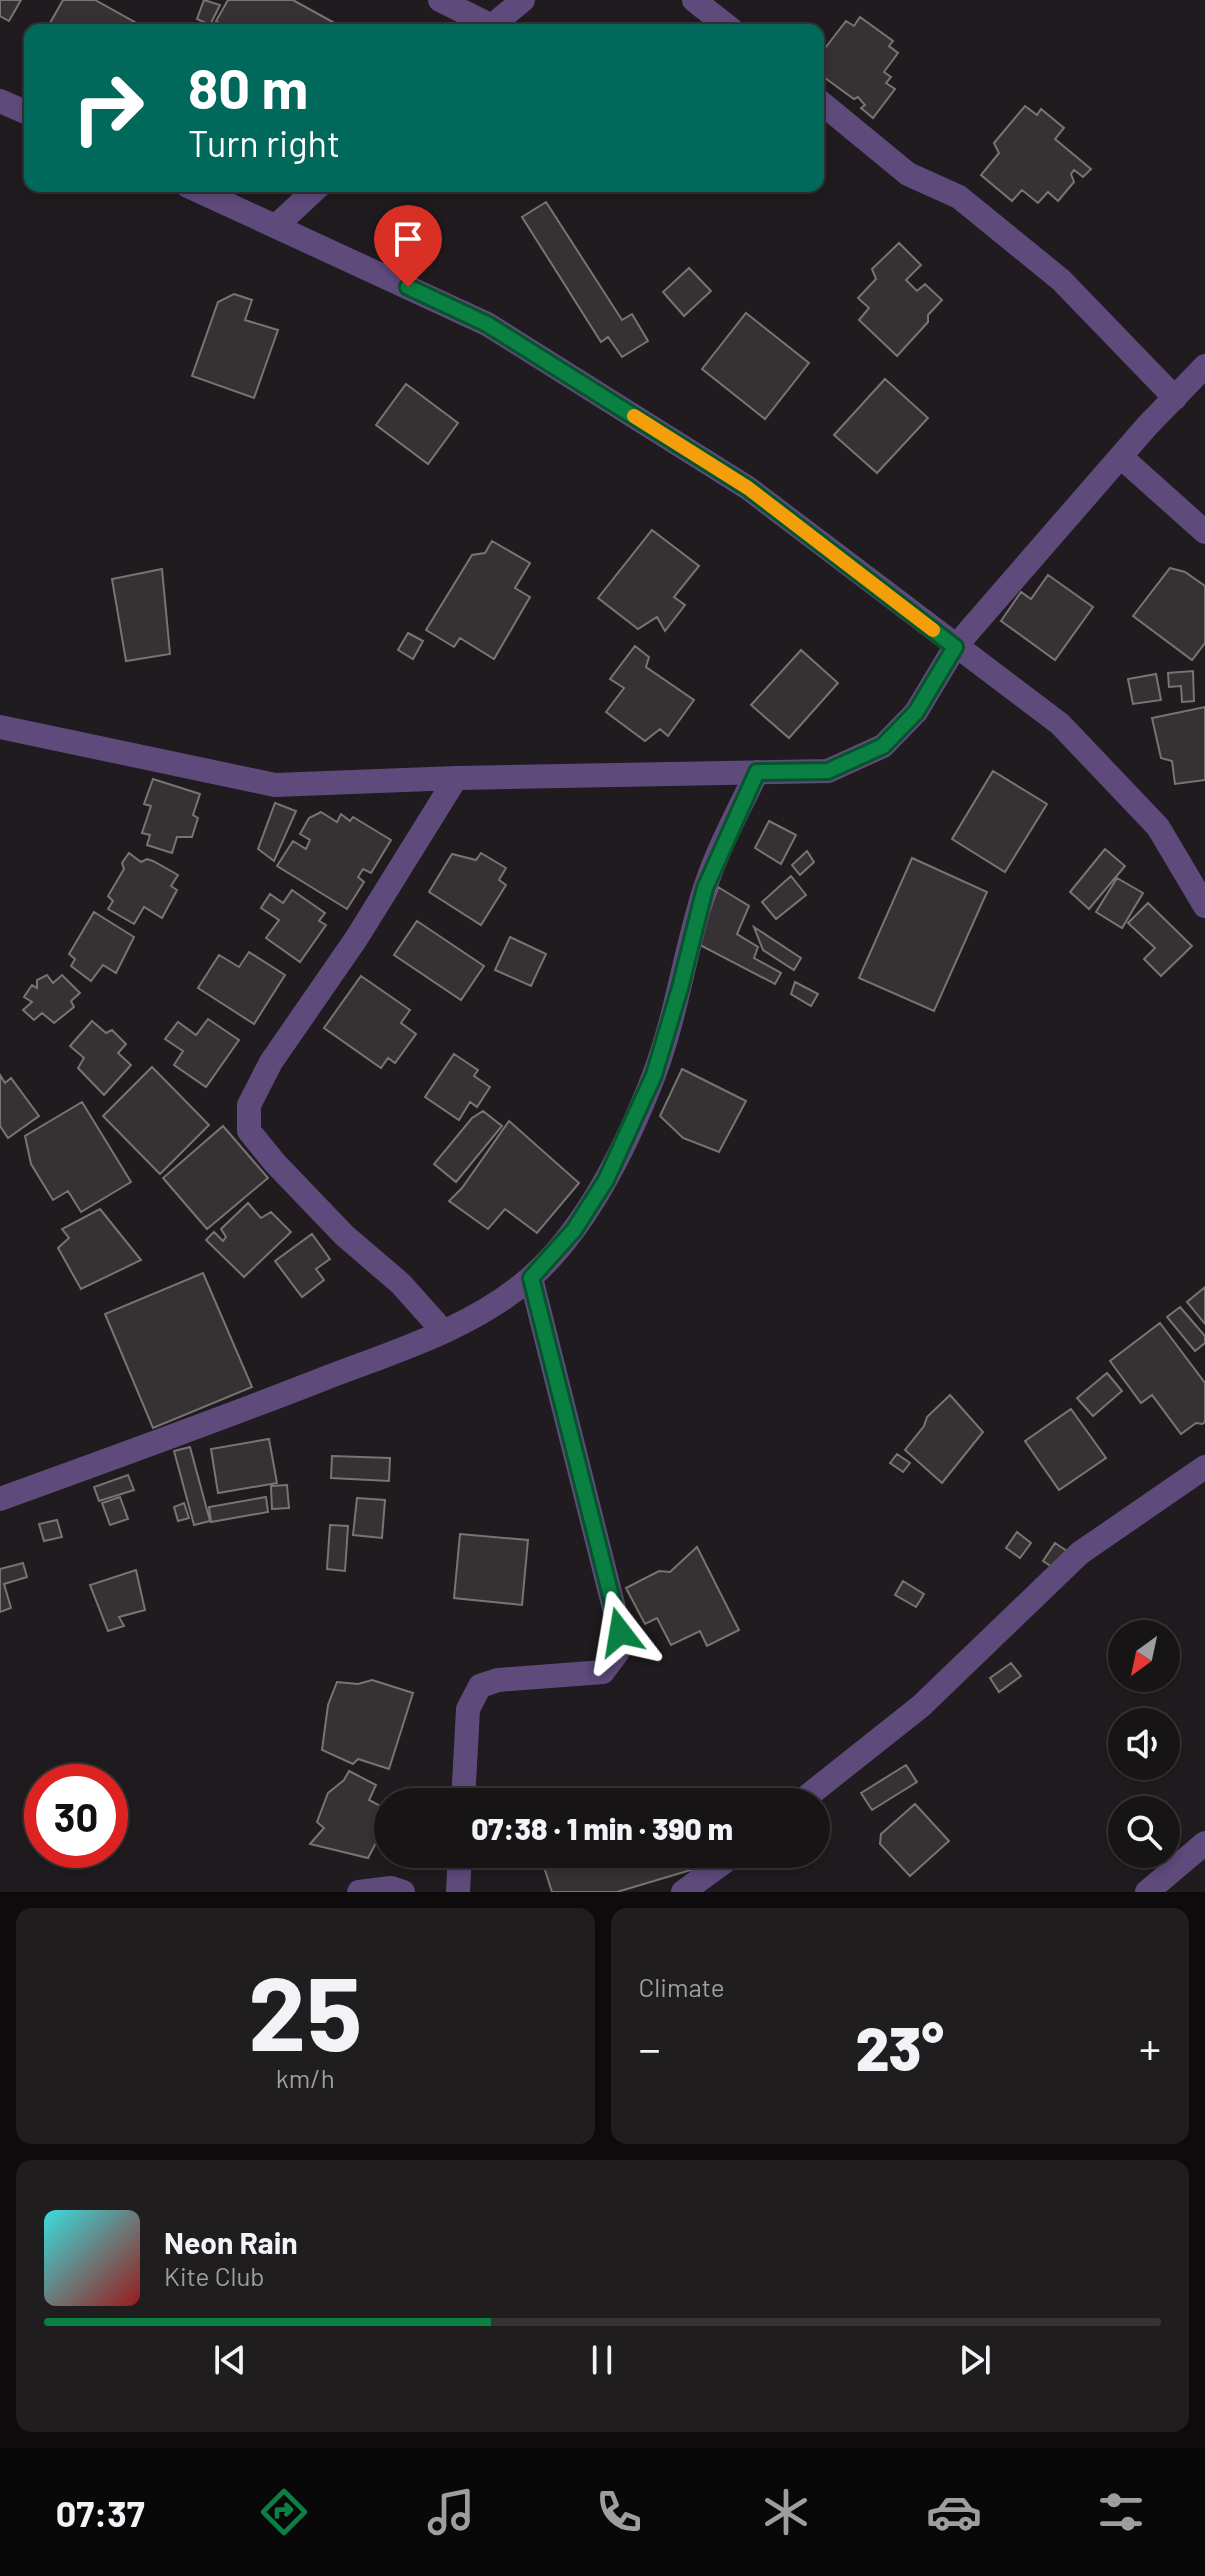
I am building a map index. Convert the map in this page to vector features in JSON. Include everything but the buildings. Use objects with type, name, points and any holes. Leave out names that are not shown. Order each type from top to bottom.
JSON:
[{"type":"street","points":[[440,0],[483,24]]},
{"type":"street","points":[[495,24],[523,0]]},
{"type":"street","points":[[694,0],[724,24]]},
{"type":"street","points":[[0,101],[24,111]]},
{"type":"street","points":[[824,105],[908,174],[959,197],[1061,280],[1175,398]]},
{"type":"street","points":[[201,192],[487,324],[748,488],[1060,724],[1158,827],[1205,906]]},
{"type":"street","points":[[276,226],[313,192]]},
{"type":"street","points":[[0,727],[275,785],[456,778],[828,771],[883,746],[916,712],[955,647],[1205,366]]},
{"type":"street","points":[[1121,457],[1205,532]]},
{"type":"street","points":[[0,1499],[186,1433],[443,1331],[493,1306],[531,1278],[574,1230],[606,1180],[648,1088],[680,988],[705,888],[757,772]]},
{"type":"street","points":[[443,1331],[401,1284],[344,1235],[275,1163],[249,1131],[249,1105],[271,1062],[356,939],[456,778]]},
{"type":"street","points":[[464,1788],[468,1709],[480,1686],[498,1680],[603,1672],[617,1653],[620,1632],[531,1278]]},
{"type":"street","points":[[818,1788],[921,1706],[1080,1553],[1205,1467]]},
{"type":"street","points":[[1147,1892],[1205,1843]]},
{"type":"street","points":[[458,1892],[459,1868]]},
{"type":"street","points":[[683,1892],[716,1868]]},
{"type":"street","points":[[359,1892],[391,1888],[403,1892]]},
{"type":"slow traffic","points":[[634,416],[748,488],[933,630]]},
{"type":"route","points":[[408,287],[487,324],[748,488],[955,647],[916,712],[883,746],[828,771],[757,772],[705,888],[654,1075],[606,1180],[574,1230],[531,1278],[620,1632]]}]
